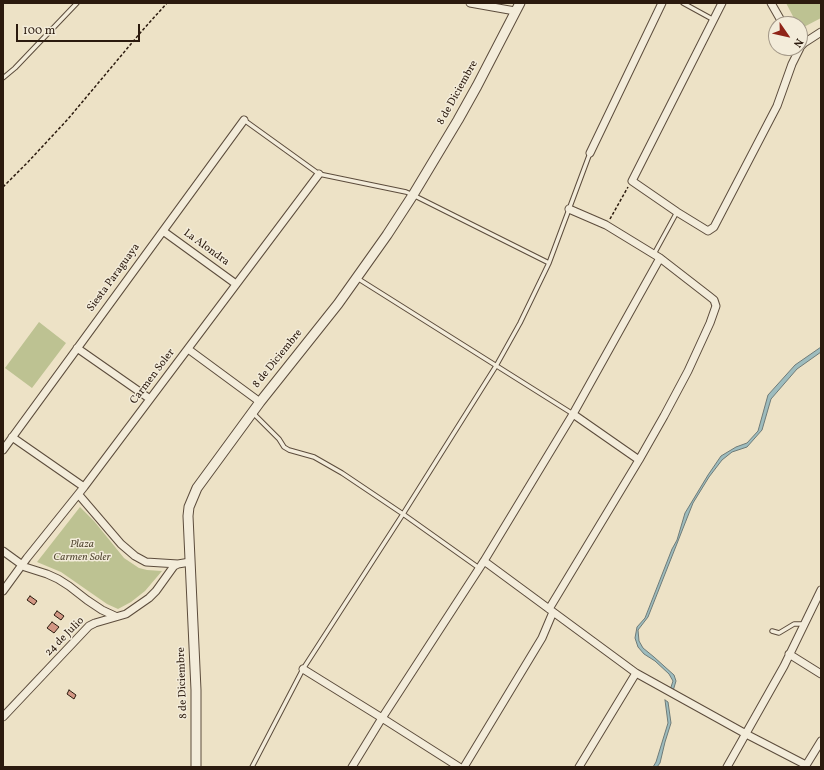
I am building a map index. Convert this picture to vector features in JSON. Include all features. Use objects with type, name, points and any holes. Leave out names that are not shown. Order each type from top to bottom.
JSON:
[{"type":"street","points":[[470,3],[518,7]]},
{"type":"street","points":[[590,153],[662,3]]},
{"type":"street","points":[[722,3],[632,180],[708,231],[711,230],[714,227],[777,106],[796,56]]},
{"type":"street","points":[[771,3],[778,16]]},
{"type":"street","name":"8 de Diciembre","points":[[196,767],[196,690],[188,516],[189,507],[197,488],[252,412],[338,304],[387,235],[413,195],[477,86],[518,7]]},
{"type":"street","points":[[808,40],[821,32]]},
{"type":"street","name":"Siesta Paraguaya","points":[[3,450],[244,120]]},
{"type":"street","name":"Carmen Soler","points":[[3,591],[84,488],[319,174]]},
{"type":"street","points":[[464,767],[542,638],[551,610],[664,416],[688,371],[710,323],[716,306],[714,300],[657,256],[606,225],[569,209]]},
{"type":"street","name":"La Alondra","points":[[163,231],[236,284]]},
{"type":"street","points":[[352,767],[484,561],[573,414],[657,256]]},
{"type":"street","points":[[77,348],[150,399]]},
{"type":"street","points":[[188,349],[260,402]]},
{"type":"street","points":[[573,414],[639,460]]},
{"type":"street","points":[[12,437],[84,488]]},
{"type":"street","points":[[79,494],[121,544],[135,556],[146,562],[178,564],[190,562]]},
{"type":"street","points":[[3,551],[22,565],[58,579],[102,610],[115,616]]},
{"type":"street","points":[[484,561],[636,673],[746,734],[806,766],[821,741]]},
{"type":"street","name":"24 de Julio","points":[[3,717],[89,626],[115,616],[126,614],[149,598],[172,569],[178,564]]},
{"type":"street","points":[[728,767],[789,654],[821,590]]},
{"type":"street","points":[[789,654],[821,674]]},
{"type":"street","points":[[303,669],[459,767]]},
{"type":"street","points":[[579,767],[636,673]]},
{"type":"lane","points":[[3,78],[15,68],[77,3]]},
{"type":"lane","points":[[683,3],[714,20]]},
{"type":"lane","points":[[244,120],[319,174],[406,192],[549,263]]},
{"type":"lane","points":[[252,767],[303,669],[496,366],[520,323],[549,263],[590,153]]},
{"type":"lane","points":[[657,256],[678,212]]},
{"type":"lane","points":[[357,278],[573,414]]},
{"type":"lane","points":[[252,412],[284,447],[289,450],[314,456],[342,473],[479,568]]},
{"type":"lane","points":[[772,632],[779,633],[794,624],[804,624]]},
{"type":"path","points":[[3,187],[68,119],[141,32],[168,3]]},
{"type":"path","points":[[606,225],[632,180]]},
{"type":"green space","points":[[786,3],[821,3],[821,18],[808,25],[808,16],[793,16]]},
{"type":"green space","points":[[39,322],[66,343],[32,388],[5,368]]},
{"type":"green space","name":"Plaza Carmen Soler","points":[[80,507],[94,521],[124,558],[139,568],[162,571],[145,591],[131,602],[118,609],[107,604],[61,572],[37,562]]},
{"type":"water","points":[[821,347],[821,352],[797,369],[771,399],[762,430],[747,447],[732,452],[722,460],[709,477],[693,503],[648,617],[638,630],[639,641],[643,648],[674,675],[676,681],[673,691],[670,690],[673,681],[669,674],[655,661],[644,654],[638,647],[635,638],[637,627],[645,618],[672,549],[677,540],[685,513],[721,456],[736,447],[747,443],[758,431],[768,395],[795,365]]},
{"type":"water","points":[[665,700],[668,702],[671,723],[660,763],[657,767],[653,767],[656,762],[668,723]]},
{"type":"building","points":[[30,596],[37,601],[34,605],[27,600]]},
{"type":"building","points":[[57,611],[64,616],[61,620],[54,615]]},
{"type":"building","points":[[52,622],[59,627],[54,633],[47,628]]},
{"type":"building","points":[[69,690],[76,695],[74,699],[67,694]]}]
